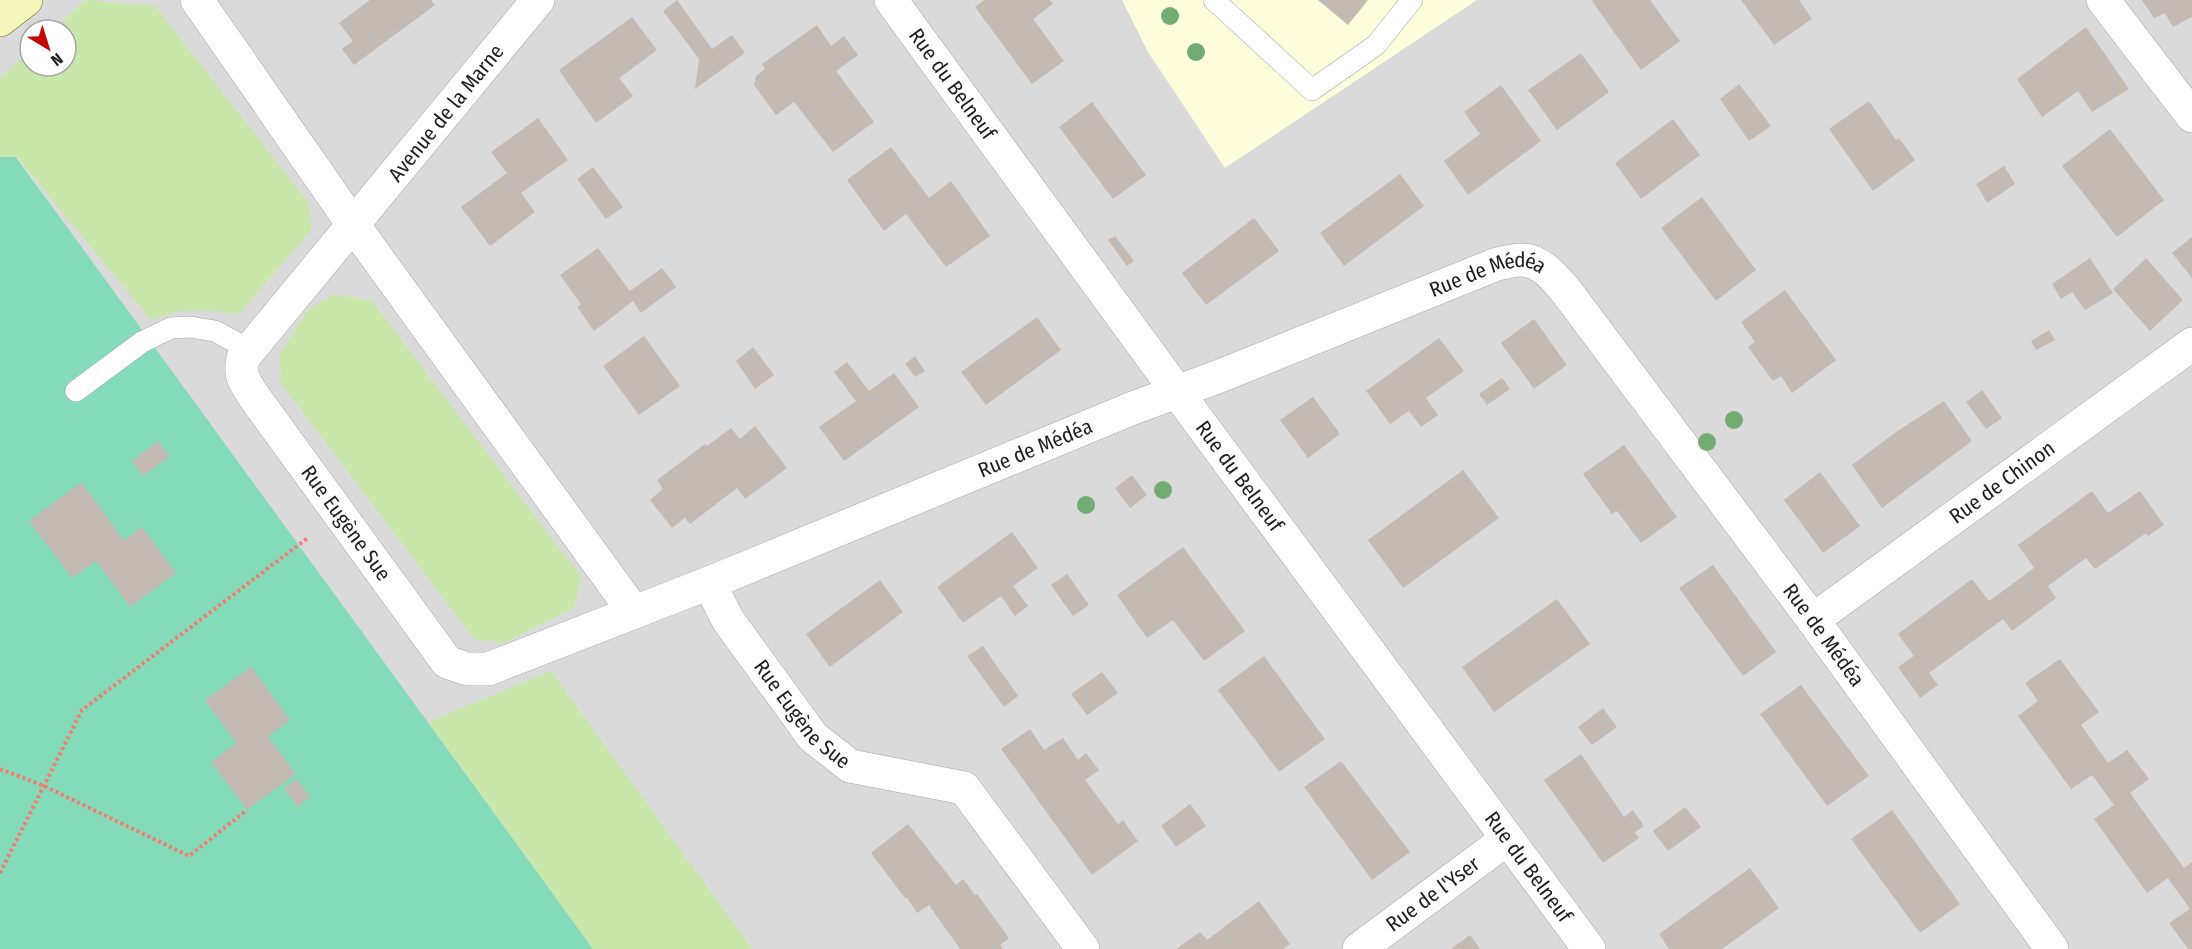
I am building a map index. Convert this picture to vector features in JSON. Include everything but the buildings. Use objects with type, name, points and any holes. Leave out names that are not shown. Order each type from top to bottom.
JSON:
[{"type":"street","points":[[0,20],[26,0]]},
{"type":"street","points":[[197,0],[354,226],[634,612]]},
{"type":"street","name":"Avenue de la Marne","points":[[354,226],[538,0]]},
{"type":"street","name":"Rue du Belneuf","points":[[891,0],[1588,949]]},
{"type":"street","points":[[2103,0],[2192,116]]},
{"type":"street","name":"Rue Eugène Sue","points":[[354,226],[243,358],[240,369],[242,377],[338,514],[447,662],[467,669],[488,669],[709,583],[728,620],[813,737],[850,766],[964,788],[1083,949]]},
{"type":"street","name":"Rue de Médéa","points":[[709,583],[1133,408],[1231,372],[1497,264],[1521,259],[1537,264],[1551,273],[1566,291],[1813,620],[2052,949]]},
{"type":"street","name":"Rue de Chinon","points":[[1813,620],[2192,344]]},
{"type":"street","name":"Rue de l'Yser","points":[[1359,949],[1507,839]]},
{"type":"lane","points":[[1214,0],[1312,90],[1376,45],[1412,0]]},
{"type":"lane","points":[[76,392],[142,342],[171,328],[190,327],[215,332],[250,350]]},
{"type":"path","points":[[0,873],[82,710],[338,514]]},
{"type":"path","points":[[0,769],[44,786],[189,856],[247,810]]},
{"type":"shaded area","points":[[0,0],[2192,0],[2192,949],[593,949],[382,671],[17,157],[0,157]]},
{"type":"shaded area","points":[[1122,0],[1477,0],[1225,168],[1148,52]]},
{"type":"green space","points":[[85,0],[155,6],[308,202],[312,229],[239,314],[184,311],[151,320],[17,157],[0,157],[0,78],[18,62],[18,78],[78,78],[78,18],[66,18]]},
{"type":"green space","points":[[0,157],[16,157],[593,949],[0,949]]},
{"type":"green space","points":[[334,294],[372,301],[581,577],[574,608],[504,643],[474,639],[281,383],[280,353],[309,309]]},
{"type":"green space","points":[[551,671],[752,949],[593,949],[428,722]]}]
